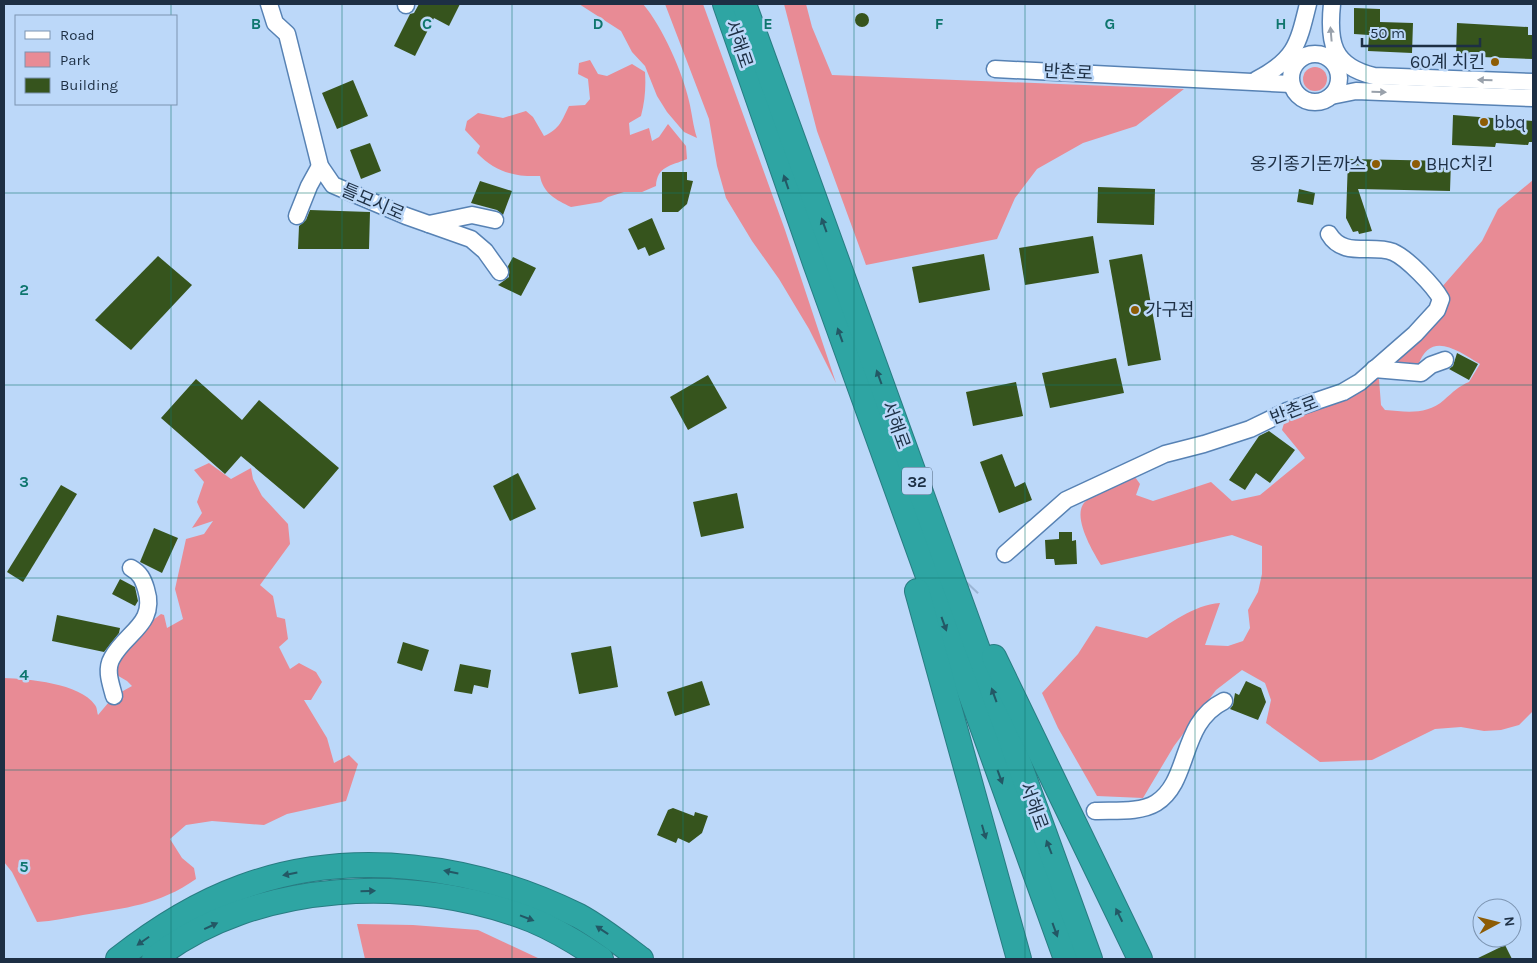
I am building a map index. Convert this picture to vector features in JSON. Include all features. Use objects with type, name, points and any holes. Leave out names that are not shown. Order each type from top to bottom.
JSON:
[{"type":"highway","name":"서해로","points":[[724,4],[863,397],[1066,959]]},
{"type":"highway","name":"서해로","points":[[744,4],[1090,959]]},
{"type":"highway","points":[[753,4],[771,79]]},
{"type":"highway","points":[[863,397],[1020,959]]},
{"type":"highway","points":[[912,468],[990,648],[1140,959]]},
{"type":"highway","points":[[118,959],[180,917],[241,887],[306,871],[373,866],[438,869],[523,892],[580,917],[641,959]]},
{"type":"highway","points":[[1063,882],[1095,959]]},
{"type":"highway","points":[[158,957],[209,926],[258,907],[338,892],[392,891],[465,900],[513,913],[559,933],[601,959]]},
{"type":"street","name":"틀모시로","points":[[269,4],[275,23],[287,34],[320,166],[333,185],[471,239],[485,251],[500,272]]},
{"type":"street","points":[[1308,4],[1302,56],[1292,68],[1291,84],[1294,91],[1308,101],[1324,100],[1331,96],[1356,90],[1533,98]]},
{"type":"street","points":[[1254,82],[1273,73],[1291,54],[1299,37],[1308,4]]},
{"type":"street","points":[[1331,96],[1338,83],[1340,65],[1331,41],[1332,4]]},
{"type":"street","points":[[1302,56],[1309,54],[1324,55],[1340,65],[1374,76],[1533,82]]},
{"type":"street","name":"반촌로","points":[[994,69],[1291,84]]},
{"type":"street","points":[[297,216],[309,186],[320,166]]},
{"type":"street","points":[[429,224],[472,215],[495,220]]},
{"type":"street","name":"반촌로","points":[[1005,554],[1066,500],[1165,454],[1250,429],[1287,411],[1344,392],[1415,334],[1435,312],[1440,299],[1435,288],[1395,253],[1343,247],[1334,242],[1329,234]]},
{"type":"street","points":[[1374,369],[1422,373],[1431,365],[1445,360]]},
{"type":"street","points":[[114,696],[109,668],[112,658],[148,615],[149,605],[144,580],[138,572],[131,568]]},
{"type":"street","points":[[1096,811],[1143,808],[1155,804],[1173,782],[1196,726],[1211,707],[1224,701]]},
{"type":"green space","points":[[579,4],[643,4],[657,24],[677,64],[686,90],[697,138],[684,132],[667,112],[657,96],[645,66],[632,52],[621,31]]},
{"type":"green space","points":[[665,4],[703,4],[785,230],[836,383],[809,329],[726,198],[717,166],[709,119]]},
{"type":"green space","points":[[784,4],[806,4],[812,27],[832,75],[1184,89],[1136,126],[1083,143],[1037,169],[1015,198],[997,239],[866,265],[817,131]]},
{"type":"green space","points":[[590,60],[598,74],[607,76],[632,64],[645,72],[645,94],[641,116],[629,123],[630,135],[649,128],[652,141],[659,137],[668,124],[686,146],[687,159],[670,165],[659,174],[656,186],[642,192],[624,192],[608,197],[601,202],[571,207],[555,199],[547,191],[540,176],[522,176],[506,172],[491,165],[477,153],[480,146],[465,130],[467,121],[478,113],[503,118],[526,111],[533,117],[544,136],[560,124],[569,106],[585,105],[590,99],[588,79],[578,74],[579,63]]},
{"type":"green space","points":[[1310,67],[1320,67],[1327,74],[1327,84],[1320,91],[1310,91],[1303,84],[1303,74]]},
{"type":"green space","points":[[1533,180],[1533,711],[1519,725],[1501,730],[1484,731],[1461,727],[1435,729],[1372,760],[1320,762],[1266,723],[1271,700],[1265,683],[1242,670],[1216,690],[1174,746],[1143,798],[1097,796],[1058,728],[1042,693],[1078,654],[1096,626],[1147,638],[1191,611],[1220,603],[1205,645],[1228,646],[1243,641],[1250,628],[1248,610],[1258,592],[1262,574],[1262,546],[1232,535],[1101,565],[1084,533],[1080,515],[1086,501],[1109,488],[1135,477],[1140,484],[1136,495],[1153,501],[1211,482],[1232,501],[1260,495],[1305,458],[1282,430],[1285,420],[1376,377],[1379,379],[1381,405],[1385,410],[1416,411],[1437,405],[1459,387],[1469,382],[1480,364],[1462,353],[1445,346],[1437,346],[1430,349],[1423,355],[1418,366],[1383,362],[1415,334],[1441,288],[1482,241],[1498,209]]},
{"type":"green space","points":[[209,463],[231,479],[251,468],[253,479],[262,496],[288,524],[290,544],[260,585],[273,596],[277,617],[285,619],[288,639],[279,647],[290,669],[299,663],[316,672],[322,682],[311,700],[304,700],[327,738],[334,763],[349,755],[358,764],[346,801],[287,814],[264,825],[212,821],[186,825],[170,839],[182,858],[194,868],[196,879],[169,895],[141,904],[37,922],[12,872],[4,862],[4,678],[66,687],[88,698],[97,708],[98,715],[114,696],[132,686],[115,674],[114,668],[129,646],[161,614],[164,615],[167,628],[183,619],[175,589],[186,539],[204,534],[213,521],[192,528],[202,513],[197,502],[204,482],[194,470]]},
{"type":"green space","points":[[357,924],[413,925],[478,930],[540,959],[365,959]]},
{"type":"building","points":[[419,4],[460,4],[449,26],[434,18],[415,56],[394,46],[410,14],[414,13]]},
{"type":"building","points":[[1354,8],[1380,9],[1380,22],[1413,23],[1412,53],[1368,51],[1369,35],[1354,34]]},
{"type":"building","points":[[859,13],[865,13],[869,20],[865,27],[859,27],[855,23],[855,17]]},
{"type":"building","points":[[1457,23],[1528,27],[1528,35],[1533,35],[1533,59],[1456,56]]},
{"type":"building","points":[[353,80],[368,116],[337,129],[322,93]]},
{"type":"building","points":[[1453,115],[1533,121],[1533,142],[1529,142],[1528,145],[1496,143],[1495,147],[1452,145]]},
{"type":"building","points":[[370,143],[381,171],[361,179],[350,150]]},
{"type":"building","points":[[1348,159],[1451,161],[1450,191],[1358,189],[1372,231],[1359,234],[1358,231],[1353,232],[1346,218]]},
{"type":"building","points":[[662,172],[687,172],[687,180],[693,181],[687,204],[678,212],[662,212]]},
{"type":"building","points":[[480,181],[512,191],[503,215],[497,210],[471,203]]},
{"type":"building","points":[[1098,187],[1155,189],[1154,225],[1097,223]]},
{"type":"building","points":[[1299,189],[1315,193],[1313,205],[1297,202]]},
{"type":"building","points":[[310,210],[370,212],[369,249],[298,249],[299,226],[306,220]]},
{"type":"building","points":[[652,218],[665,249],[649,256],[645,247],[638,250],[628,229]]},
{"type":"building","points":[[1093,236],[1099,273],[1025,285],[1019,248]]},
{"type":"building","points":[[984,254],[990,290],[919,303],[912,267]]},
{"type":"building","name":"가구점","points":[[1142,254],[1161,360],[1128,366],[1109,260]]},
{"type":"building","points":[[158,256],[192,285],[131,350],[95,320]]},
{"type":"building","points":[[513,257],[536,268],[521,296],[498,285],[509,277],[508,266]]},
{"type":"building","points":[[1457,353],[1478,364],[1469,380],[1449,369],[1453,366]]},
{"type":"building","name":"가구점","points":[[1116,358],[1124,393],[1050,408],[1042,373]]},
{"type":"building","points":[[708,375],[727,408],[688,430],[670,397]]},
{"type":"building","points":[[196,379],[242,420],[259,400],[339,468],[304,509],[241,456],[225,474],[161,418]]},
{"type":"building","points":[[1016,382],[1023,416],[973,426],[966,392]]},
{"type":"building","points":[[1269,431],[1295,450],[1270,483],[1256,473],[1245,490],[1229,480],[1259,436]]},
{"type":"building","points":[[1002,454],[1015,487],[1025,482],[1032,500],[999,513],[980,462]]},
{"type":"building","points":[[518,473],[536,509],[510,521],[493,486]]},
{"type":"building","points":[[61,485],[77,494],[23,582],[7,572]]},
{"type":"building","points":[[737,493],[744,528],[701,537],[693,502]]},
{"type":"building","points":[[154,528],[178,538],[162,573],[140,562]]},
{"type":"building","points":[[1059,532],[1072,532],[1072,541],[1076,540],[1077,564],[1055,565],[1054,559],[1046,559],[1045,540],[1059,539]]},
{"type":"building","points":[[120,579],[135,587],[138,601],[135,606],[112,594]]},
{"type":"building","points":[[57,615],[120,628],[119,633],[104,652],[52,641]]},
{"type":"building","points":[[403,642],[429,650],[422,671],[397,663]]},
{"type":"building","points":[[611,646],[618,687],[579,694],[571,653]]},
{"type":"building","points":[[460,664],[491,670],[488,688],[474,685],[472,694],[454,691]]},
{"type":"building","points":[[702,681],[710,705],[675,716],[667,692]]},
{"type":"building","points":[[1246,681],[1261,688],[1266,702],[1258,720],[1230,709],[1233,705],[1235,693],[1239,695]]},
{"type":"building","points":[[673,808],[694,816],[695,812],[708,816],[702,833],[689,843],[678,838],[676,843],[657,835],[668,810]]},
{"type":"building","points":[[1499,948],[1506,948],[1512,959],[1476,959]]},
{"type":"tunnel","points":[[955,606],[973,587]]},
{"type":"place","name":"60계 치킨","points":[[1495,62]]},
{"type":"place","name":"bbq","points":[[1484,122]]},
{"type":"place","name":"옹기종기돈까스","points":[[1376,164]]},
{"type":"place","name":"BHC치킨","points":[[1416,164]]},
{"type":"place","name":"가구점","points":[[1135,310]]}]
